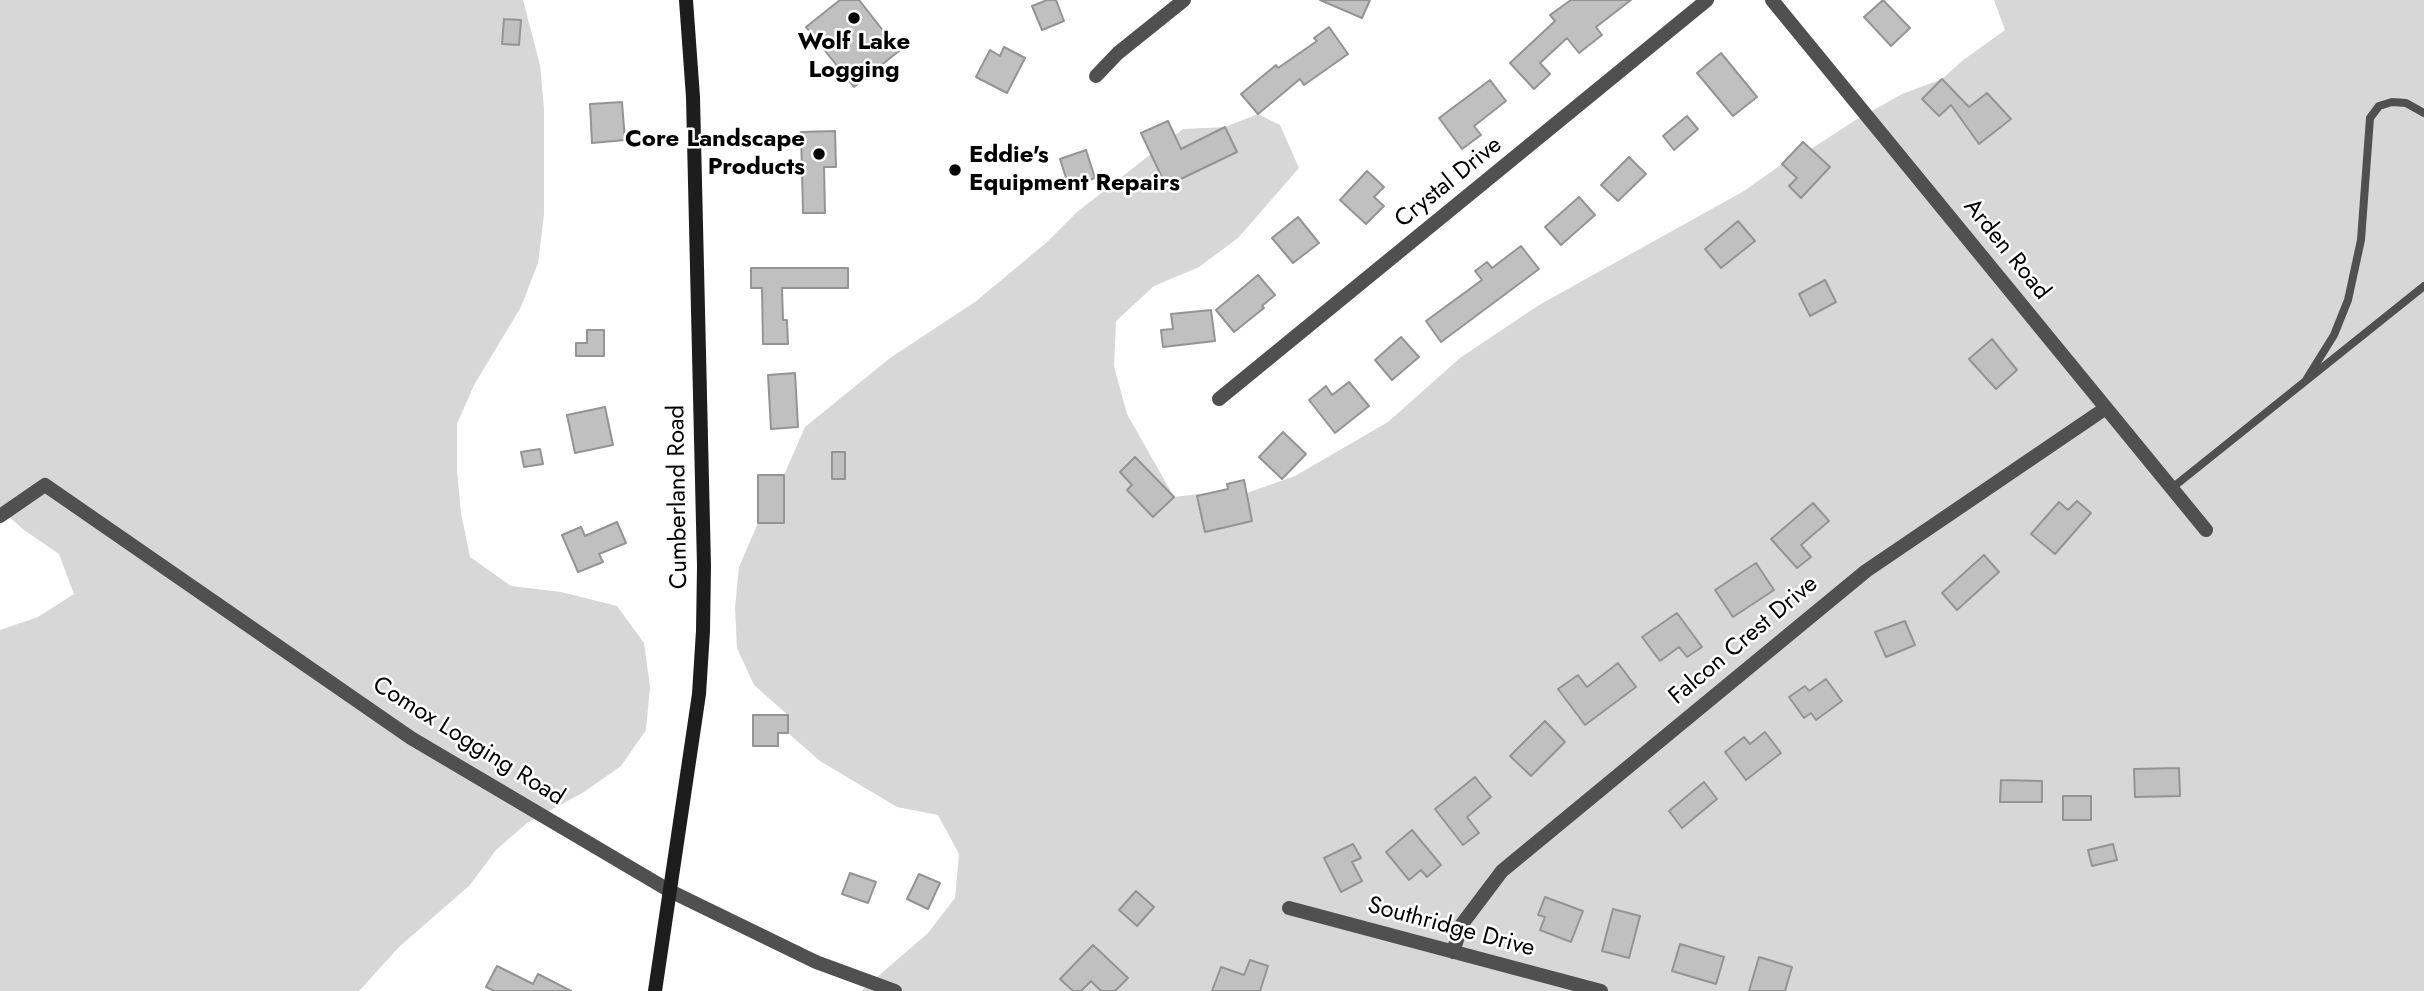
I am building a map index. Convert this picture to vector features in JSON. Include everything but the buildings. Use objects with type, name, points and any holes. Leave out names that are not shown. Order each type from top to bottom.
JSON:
[{"type":"street","name":"Cumberland Road","points":[[655,991],[699,694],[703,631],[704,552],[693,97],[686,0]]},
{"type":"street","points":[[1096,76],[1118,53],[1184,0]]},
{"type":"street","name":"Crystal Drive","points":[[1219,400],[1707,0]]},
{"type":"street","name":"Arden Road","points":[[1772,0],[2206,530]]},
{"type":"street","name":"Falcon Crest Drive","points":[[1453,951],[1462,924],[1502,872],[1866,570],[2106,408]]},
{"type":"street","name":"Comox Logging Road","points":[[0,516],[45,485],[411,738],[670,891],[816,962],[895,991]]},
{"type":"street","name":"Southridge Drive","points":[[1289,908],[1601,991]]},
{"type":"lane","points":[[2306,380],[2334,335],[2348,300],[2361,240],[2370,118],[2379,106],[2392,102],[2406,103],[2424,113]]},
{"type":"lane","points":[[2172,488],[2424,286]]},
{"type":"shaded area","points":[[0,0],[523,0],[540,65],[544,108],[544,214],[538,263],[521,307],[474,385],[457,424],[461,513],[470,557],[511,586],[561,592],[617,606],[644,643],[650,687],[646,730],[621,766],[584,792],[527,823],[496,850],[470,885],[399,947],[359,991],[0,991],[0,630],[38,617],[74,594],[59,554],[24,530],[0,509]]},
{"type":"shaded area","points":[[1994,0],[2424,0],[2424,991],[861,991],[928,933],[955,898],[959,854],[938,815],[897,807],[820,761],[788,733],[788,715],[754,685],[737,648],[735,608],[739,567],[805,427],[890,358],[975,302],[1046,243],[1077,212],[1183,129],[1225,127],[1258,114],[1280,125],[1299,168],[1238,238],[1199,267],[1154,286],[1116,321],[1114,366],[1127,414],[1174,497],[1214,492],[1230,499],[1295,476],[1388,422],[1460,358],[1539,305],[1744,191],[1782,164],[1902,94],[1942,79],[2005,30]]},
{"type":"place","name":"Wolf Lake Logging","points":[[854,18]]},
{"type":"place","name":"Core Landscape Products","points":[[819,154]]},
{"type":"place","name":"Eddie's Equipment Repairs","points":[[955,170]]}]
